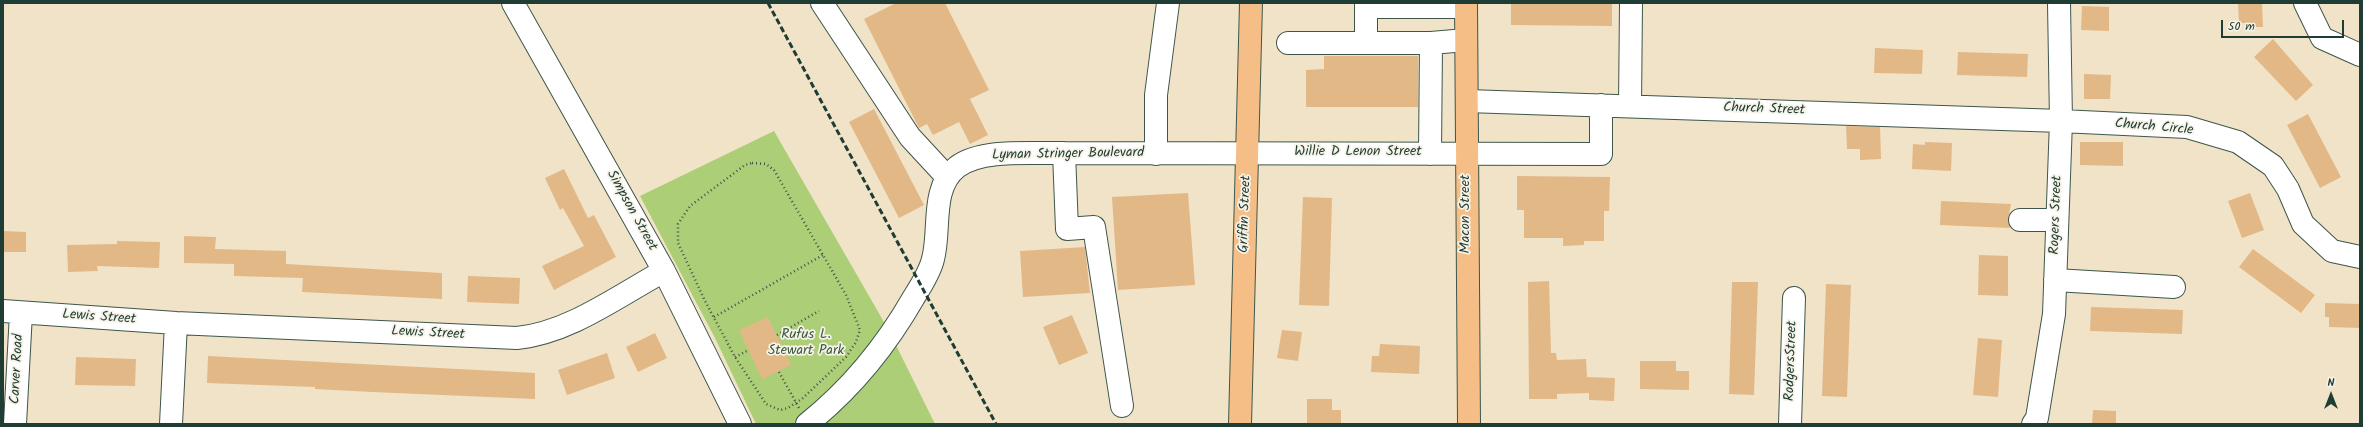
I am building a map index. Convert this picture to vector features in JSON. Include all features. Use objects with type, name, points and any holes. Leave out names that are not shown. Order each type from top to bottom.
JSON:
[{"type":"main road","name":"Griffin Street","points":[[1240,424],[1251,3]]},
{"type":"main road","name":"Macon Street","points":[[1466,5],[1469,424]]},
{"type":"street","name":"Simpson Street","points":[[513,3],[664,271],[740,424]]},
{"type":"street","points":[[807,424],[840,396],[860,374],[896,329],[915,297],[933,259],[940,200],[947,178],[910,137],[822,3]]},
{"type":"street","points":[[1156,154],[1156,95],[1168,3]]},
{"type":"street","points":[[1630,106],[1632,3]]},
{"type":"street","name":"Rogers Street","points":[[2033,424],[2037,418],[2049,356],[2054,314],[2061,121],[2060,3]]},
{"type":"street","points":[[2305,3],[2322,38],[2360,56]]},
{"type":"street","points":[[1366,42],[1366,5],[1466,5]]},
{"type":"street","points":[[1288,43],[1431,43],[1466,40]]},
{"type":"street","points":[[1430,154],[1431,43]]},
{"type":"street","name":"Church Street","points":[[1467,101],[2061,121]]},
{"type":"street","name":"Willie D Lenon Street","points":[[1248,153],[1601,154],[1601,105]]},
{"type":"street","name":"Church Circle","points":[[2061,121],[2187,128],[2238,142],[2273,166],[2288,189],[2303,224],[2332,251],[2360,257]]},
{"type":"street","points":[[1064,153],[1068,229],[1094,227],[1122,406]]},
{"type":"street","name":"Lyman Stringer Boulevard","points":[[947,178],[958,167],[980,157],[1064,153],[1248,153]]},
{"type":"street","points":[[2020,220],[2057,220]]},
{"type":"street","name":"Lewis Street","points":[[12,312],[176,323],[491,338],[532,337],[561,329],[664,271]]},
{"type":"street","points":[[2055,280],[2174,287]]},
{"type":"street","name":"RodgersStreet","points":[[1790,424],[1794,298]]},
{"type":"street","name":"Carver Road","points":[[12,312],[15,424]]},
{"type":"street","points":[[171,424],[176,323]]},
{"type":"path","points":[[759,162],[774,170],[846,295],[860,330],[860,335],[846,357],[795,403],[780,410],[766,404],[735,357],[714,317],[678,243],[678,224],[690,206],[745,165],[759,162]]},
{"type":"path","points":[[714,317],[823,255]]},
{"type":"path","points":[[777,335],[819,311]]},
{"type":"path","points":[[735,357],[747,351]]},
{"type":"path","points":[[779,372],[795,403]]},
{"type":"green space","name":"Rufus L. Stewart Park","points":[[774,131],[888,329],[935,424],[756,424],[715,338],[640,196]]},
{"type":"building","points":[[896,3],[945,3],[989,90],[970,99],[988,135],[970,144],[959,122],[933,135],[927,124],[919,128],[864,19]]},
{"type":"building","points":[[1511,3],[1612,3],[1612,26],[1511,25]]},
{"type":"building","points":[[2238,3],[2262,3],[2263,27],[2251,27],[2250,23],[2239,23]]},
{"type":"building","points":[[2082,6],[2109,7],[2109,31],[2081,30]]},
{"type":"building","points":[[2273,39],[2313,85],[2296,101],[2254,57]]},
{"type":"building","points":[[1875,48],[1923,50],[1922,74],[1874,73]]},
{"type":"building","points":[[1958,52],[2028,54],[2027,77],[1957,75]]},
{"type":"building","points":[[1324,56],[1418,56],[1418,107],[1306,107],[1306,70],[1324,69]]},
{"type":"building","points":[[2084,74],[2111,75],[2110,99],[2084,99]]},
{"type":"building","points":[[874,109],[924,205],[899,218],[849,122]]},
{"type":"building","points":[[2308,114],[2341,177],[2320,188],[2287,125]]},
{"type":"building","points":[[1846,126],[1880,127],[1881,159],[1860,160],[1860,149],[1847,149]]},
{"type":"building","points":[[1925,142],[1952,143],[1951,171],[1912,169],[1913,144],[1925,145]]},
{"type":"building","points":[[2080,142],[2123,142],[2123,166],[2080,165]]},
{"type":"building","points":[[564,169],[588,218],[594,215],[616,257],[554,290],[542,266],[584,246],[563,208],[560,210],[545,178]]},
{"type":"building","points":[[1517,176],[1610,177],[1609,211],[1604,211],[1604,241],[1584,241],[1584,245],[1563,246],[1563,238],[1524,238],[1524,210],[1517,210]]},
{"type":"building","points":[[1188,193],[1195,285],[1118,290],[1112,197]]},
{"type":"building","points":[[2250,193],[2264,230],[2242,238],[2228,201]]},
{"type":"building","points":[[1303,197],[1332,198],[1329,306],[1299,305]]},
{"type":"building","points":[[1941,201],[2011,204],[2008,220],[2010,228],[1940,225]]},
{"type":"building","points":[[3,231],[26,232],[26,252],[3,252]]},
{"type":"building","points":[[184,236],[216,237],[215,249],[286,251],[286,264],[442,273],[442,299],[302,292],[303,278],[234,276],[234,264],[184,263]]},
{"type":"building","points":[[117,241],[160,242],[159,268],[97,266],[98,271],[68,272],[67,245],[117,244]]},
{"type":"building","points":[[1085,247],[1090,293],[1023,297],[1020,251]]},
{"type":"building","points":[[2253,249],[2315,295],[2301,313],[2239,267]]},
{"type":"building","points":[[1979,255],[2008,256],[2008,296],[1978,295]]},
{"type":"building","points":[[468,276],[520,278],[519,304],[467,302]]},
{"type":"building","points":[[1549,281],[1551,353],[1556,353],[1557,360],[1586,359],[1587,377],[1615,378],[1614,401],[1589,400],[1589,393],[1557,394],[1557,399],[1529,399],[1528,282]]},
{"type":"building","points":[[1732,282],[1758,282],[1754,395],[1729,394]]},
{"type":"building","points":[[1826,284],[1851,285],[1847,397],[1822,396]]},
{"type":"building","points":[[2325,303],[2360,304],[2360,328],[2329,327],[2329,317],[2325,317]]},
{"type":"building","points":[[2091,307],[2183,310],[2182,334],[2090,331]]},
{"type":"building","points":[[1072,315],[1088,353],[1059,365],[1043,327]]},
{"type":"building","points":[[768,317],[791,365],[762,379],[739,330]]},
{"type":"building","points":[[1282,330],[1302,332],[1298,361],[1277,358]]},
{"type":"building","points":[[655,333],[667,358],[638,372],[626,347]]},
{"type":"building","points":[[1978,338],[2002,340],[1998,397],[1973,395]]},
{"type":"building","points":[[1380,344],[1420,346],[1419,374],[1371,372],[1372,356],[1379,356]]},
{"type":"building","points":[[607,353],[615,378],[567,395],[558,370]]},
{"type":"building","points":[[208,356],[535,373],[535,399],[315,389],[315,387],[207,383]]},
{"type":"building","points":[[76,357],[136,359],[135,386],[75,385]]},
{"type":"building","points":[[1640,361],[1676,361],[1676,371],[1689,371],[1689,390],[1640,389]]},
{"type":"building","points":[[1307,399],[1332,399],[1332,410],[1341,410],[1341,424],[1307,424]]},
{"type":"building","points":[[2093,410],[2116,411],[2116,424],[2092,424]]},
{"type":"railway","points":[[768,3],[996,424]]}]
